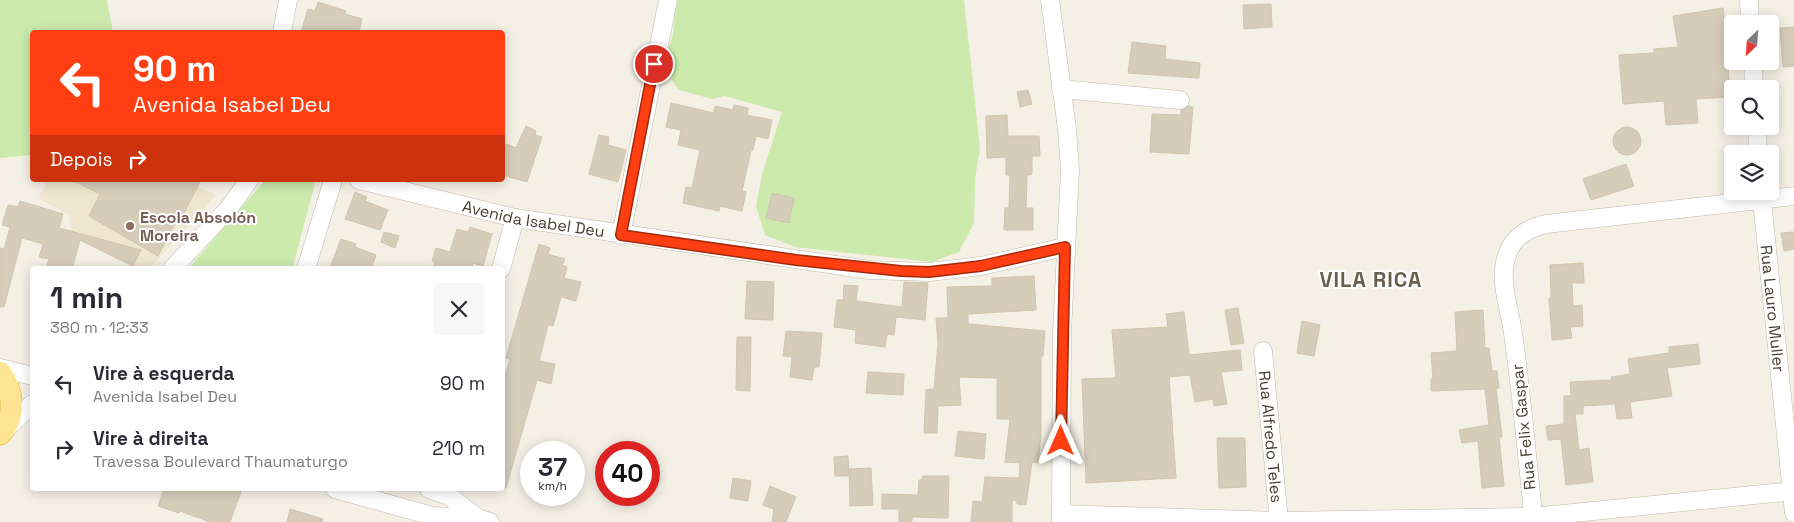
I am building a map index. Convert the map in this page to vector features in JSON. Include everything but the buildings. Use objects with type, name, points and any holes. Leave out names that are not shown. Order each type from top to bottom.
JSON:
[{"type":"main road","points":[[0,370],[7,382],[12,398],[10,416],[1,433]]},
{"type":"street","points":[[282,30],[288,0]]},
{"type":"street","points":[[621,235],[668,0]]},
{"type":"street","points":[[1050,0],[1070,170],[1070,207],[1065,247],[1061,518],[1279,522],[1533,519],[1792,491]]},
{"type":"street","points":[[1749,0],[1750,15]]},
{"type":"street","points":[[1061,89],[1180,100]]},
{"type":"street","points":[[175,266],[229,208],[248,182]]},
{"type":"street","points":[[307,266],[332,182]]},
{"type":"street","name":"Avenida Isabel Deu","points":[[367,182],[515,218],[805,262],[901,271],[929,272],[981,266],[1065,247]]},
{"type":"street","points":[[1779,196],[1794,196]]},
{"type":"street","name":"Rua Felix Gaspar","points":[[1533,519],[1504,268],[1510,247],[1520,234],[1529,228],[1546,224],[1730,200]]},
{"type":"street","name":"Rua Lauro Muller","points":[[1761,200],[1794,514]]},
{"type":"street","points":[[502,266],[515,218]]},
{"type":"street","name":"Rua Alfredo Teles","points":[[1263,351],[1279,522]]},
{"type":"street","points":[[0,370],[30,376]]},
{"type":"street","points":[[1,433],[30,406]]},
{"type":"street","points":[[344,491],[432,516],[484,520]]},
{"type":"street","points":[[438,491],[484,520]]},
{"type":"shaded area","name":"Escola Absolón Moreira","points":[[47,182],[187,182],[216,195],[152,266],[130,266],[73,237],[69,215],[38,198]]},
{"type":"green space","points":[[0,0],[107,0],[113,30],[30,30],[30,155],[0,158]]},
{"type":"green space","points":[[677,0],[964,0],[980,148],[975,179],[974,223],[959,252],[932,262],[795,247],[765,235],[756,206],[762,174],[782,112],[725,96],[712,99],[679,90],[663,68],[673,34]]},
{"type":"green space","points":[[263,182],[315,182],[293,266],[191,266]]},
{"type":"place","name":"Escola Absolón Moreira","points":[[130,226]]},
{"type":"district","name":"VILA RICA","points":[[1371,280]]},
{"type":"route","points":[[654,64],[621,235],[870,270],[929,272],[981,266],[1065,247],[1061,441]]}]
